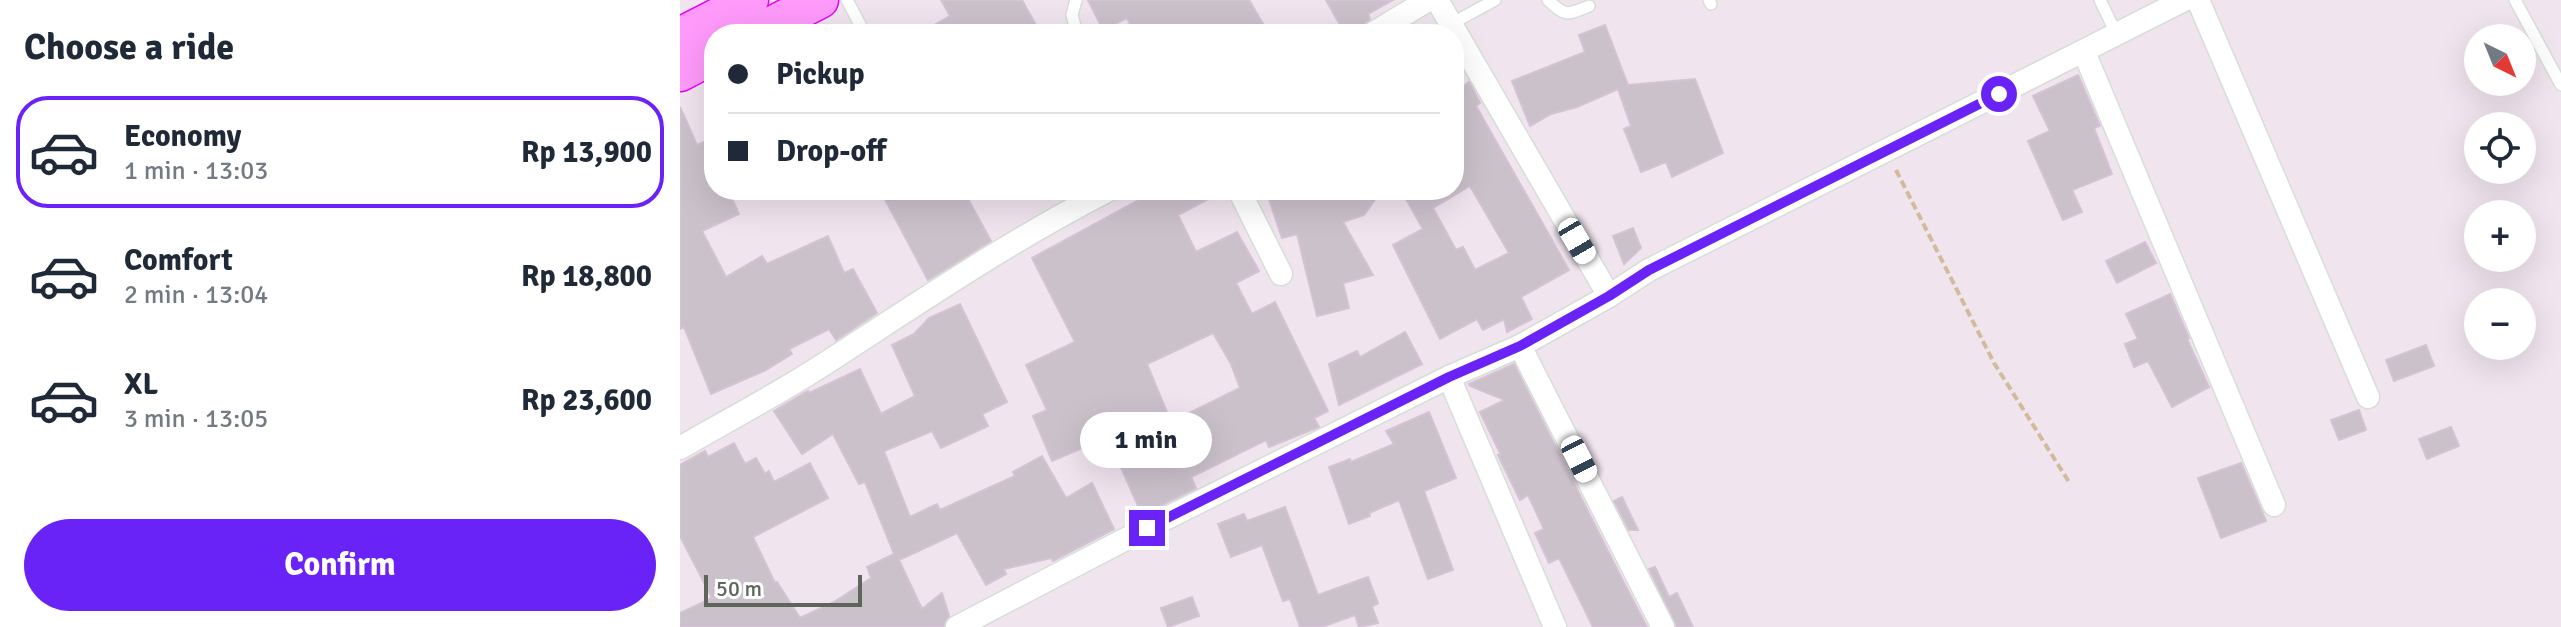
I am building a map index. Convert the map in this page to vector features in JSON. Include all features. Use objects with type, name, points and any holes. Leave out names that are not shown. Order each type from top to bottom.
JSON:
[{"type":"highway","points":[[726,24],[750,0]]},
{"type":"highway","points":[[773,24],[820,0]]},
{"type":"street","points":[[1388,24],[1428,0]]},
{"type":"street","points":[[1437,0],[1451,24]]},
{"type":"street","points":[[957,627],[1449,377],[1520,346],[1649,270],[2184,0]]},
{"type":"street","points":[[2198,0],[2368,397]]},
{"type":"street","points":[[1464,46],[1609,296]]},
{"type":"street","points":[[2084,52],[2274,505]]},
{"type":"street","points":[[680,448],[814,370],[923,298],[1091,200]]},
{"type":"street","points":[[1244,200],[1281,274]]},
{"type":"street","points":[[1520,346],[1663,627]]},
{"type":"street","points":[[1449,377],[1555,627]]},
{"type":"lane","points":[[847,0],[860,24]]},
{"type":"lane","points":[[1074,24],[1072,15],[1076,0]]},
{"type":"lane","points":[[1451,24],[1495,0]]},
{"type":"lane","points":[[1548,0],[1563,13],[1569,14],[1589,6]]},
{"type":"lane","points":[[2100,0],[2116,33]]},
{"type":"lane","points":[[2515,0],[2561,85]]},
{"type":"path","points":[[1885,150],[1994,363],[2069,482]]},
{"type":"building","points":[[941,0],[1022,0],[1035,24],[936,24],[950,16]]},
{"type":"building","points":[[1088,0],[1249,0],[1263,24],[1130,24],[1127,18],[1115,24],[1100,24]]},
{"type":"building","points":[[1326,0],[1393,0],[1368,14],[1370,19],[1365,24],[1339,24]]},
{"type":"building","points":[[1605,25],[1628,85],[1695,79],[1723,153],[1672,177],[1666,162],[1641,172],[1624,129],[1631,126],[1618,89],[1577,107],[1551,114],[1530,126],[1512,81],[1585,52],[1579,35]]},
{"type":"building","points":[[2078,75],[2100,126],[2094,128],[2112,174],[2072,190],[2082,212],[2063,220],[2028,141],[2050,131],[2033,96]]},
{"type":"building","points":[[1469,82],[1480,103],[1476,106],[1569,270],[1521,297],[1532,319],[1507,332],[1504,319],[1483,330],[1477,319],[1440,339],[1393,245],[1423,229],[1407,200],[1446,200],[1433,208],[1456,250],[1463,247],[1475,270],[1509,253],[1470,186],[1464,190],[1464,86]]},
{"type":"building","points":[[680,107],[697,145],[704,142],[704,200],[733,200],[739,214],[702,231],[726,277],[762,256],[767,264],[828,236],[844,273],[853,269],[877,313],[836,340],[829,329],[789,349],[792,354],[764,371],[711,394],[684,327],[680,329]]},
{"type":"building","points":[[885,200],[968,200],[991,241],[928,280]]},
{"type":"building","points":[[1139,200],[1206,200],[1178,215],[1196,252],[1237,232],[1259,271],[1236,283],[1252,314],[1275,302],[1328,411],[1314,418],[1319,427],[1269,447],[1266,440],[1191,477],[1196,488],[1142,515],[1112,447],[1106,451],[1101,440],[1052,461],[1033,416],[1047,410],[1026,365],[1075,342],[1032,258]],"holes":[[[1213,333],[1231,364],[1240,388],[1171,422],[1147,364]],[[1171,422],[1184,450],[1154,464],[1140,434]]]},
{"type":"building","points":[[1269,200],[1375,200],[1364,215],[1343,222],[1373,275],[1343,283],[1349,308],[1317,316],[1297,234],[1282,238]]},
{"type":"building","points":[[1633,228],[1641,248],[1624,264],[1613,236]]},
{"type":"building","points":[[2145,242],[2156,263],[2117,283],[2106,261]]},
{"type":"building","points":[[2170,294],[2209,387],[2172,407],[2148,361],[2134,367],[2125,344],[2138,339],[2126,314]]},
{"type":"building","points":[[960,304],[1007,402],[982,414],[988,426],[941,448],[932,431],[884,451],[910,517],[937,504],[940,510],[1015,476],[1013,472],[1042,456],[1066,498],[1092,483],[1114,529],[1053,561],[1051,558],[1004,569],[1006,574],[986,585],[957,533],[899,560],[922,609],[942,593],[949,616],[943,627],[680,627],[680,613],[712,598],[680,536],[680,465],[705,451],[708,457],[734,443],[745,464],[756,458],[765,474],[769,471],[774,482],[810,463],[828,498],[753,537],[775,583],[800,618],[834,602],[871,578],[867,567],[894,554],[865,482],[859,484],[833,434],[802,454],[774,411],[808,391],[860,369],[881,414],[915,396],[892,345],[914,334],[929,318]]},
{"type":"building","points":[[1405,332],[1422,364],[1339,405],[1329,364],[1357,351],[1360,357]]},
{"type":"building","points":[[2426,345],[2434,366],[2394,381],[2386,360]]},
{"type":"building","points":[[1514,364],[1647,627],[1593,627],[1559,558],[1549,563],[1535,533],[1544,529],[1528,495],[1520,500],[1480,412],[1505,400],[1469,384]]},
{"type":"building","points":[[2359,410],[2366,430],[2339,440],[2331,420]]},
{"type":"building","points":[[1429,412],[1456,478],[1424,491],[1453,570],[1428,579],[1399,500],[1349,524],[1329,467],[1350,459],[1351,462],[1394,444],[1386,431]]},
{"type":"building","points":[[2451,427],[2459,446],[2427,459],[2419,439]]},
{"type":"building","points":[[2241,463],[2266,521],[2221,538],[2198,478]]},
{"type":"building","points":[[1622,497],[1638,530],[1629,530],[1614,501]]},
{"type":"building","points":[[1285,507],[1318,595],[1368,577],[1378,603],[1372,607],[1378,623],[1359,627],[1355,615],[1322,627],[1300,627],[1290,599],[1283,601],[1262,545],[1231,557],[1218,524],[1244,514],[1247,521]]},
{"type":"building","points":[[1655,567],[1669,597],[1677,593],[1693,627],[1677,627],[1649,569]]},
{"type":"building","points":[[1192,597],[1199,616],[1168,627],[1161,608]]},
{"type":"route","points":[[1147,528],[1449,377],[1520,346],[1649,270],[1999,94]]}]
